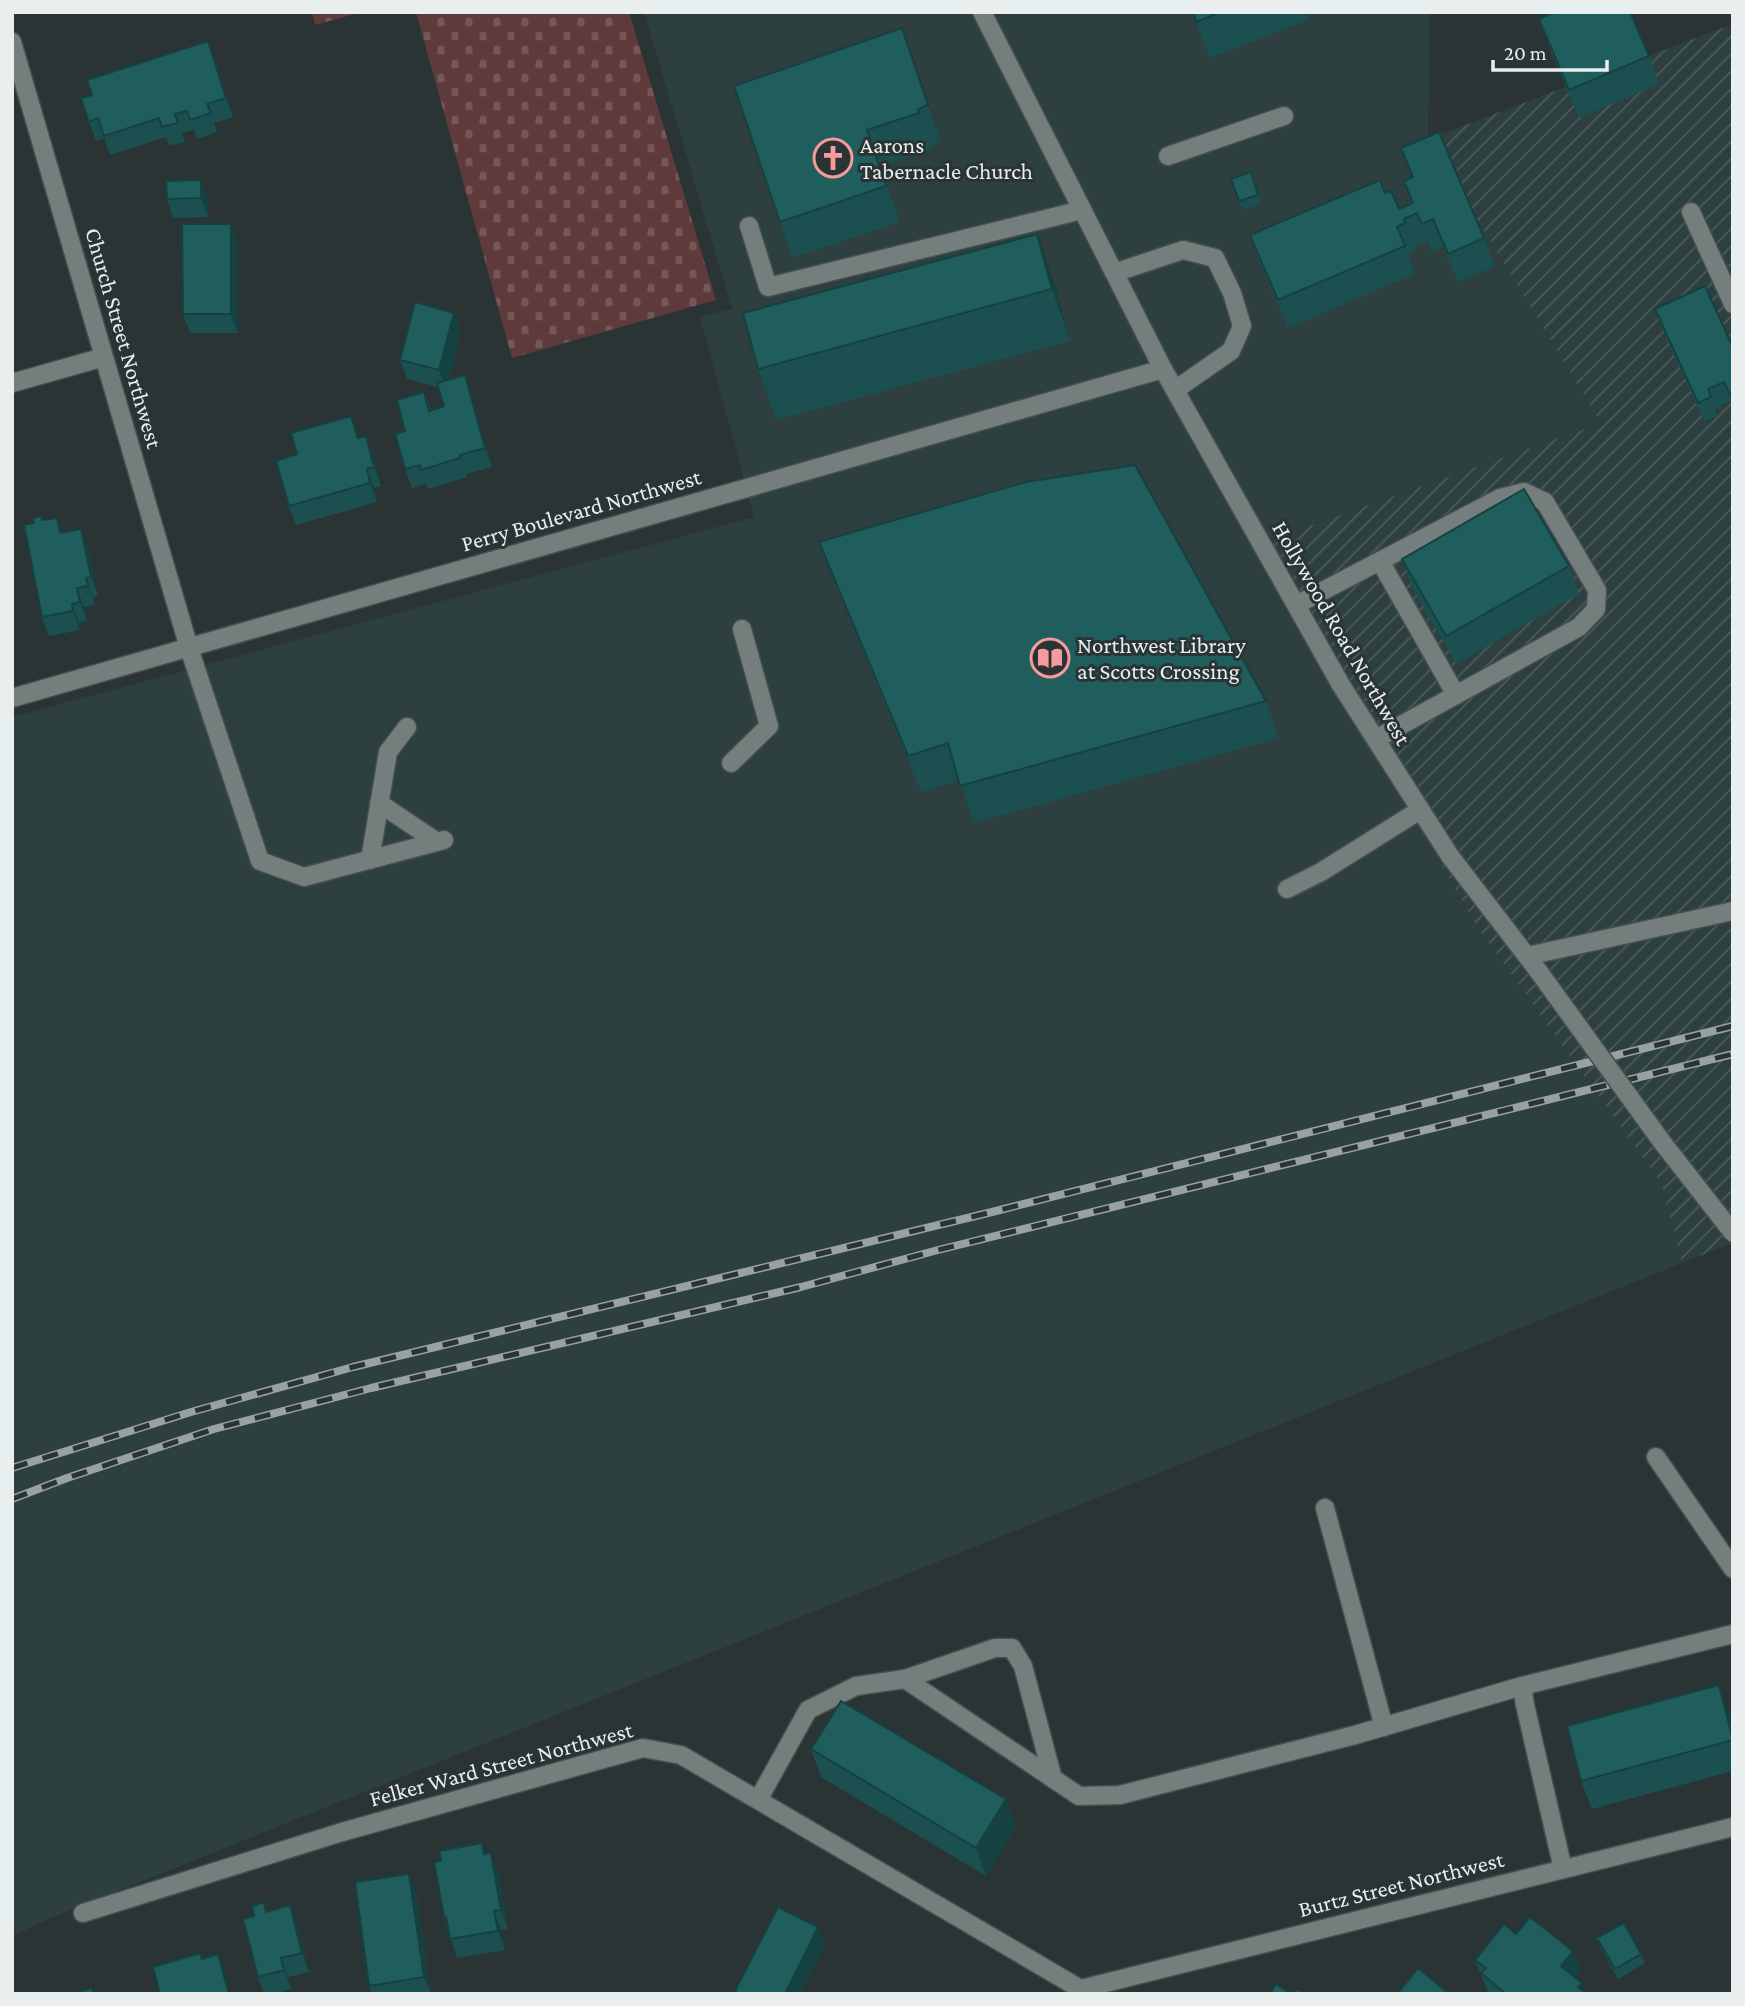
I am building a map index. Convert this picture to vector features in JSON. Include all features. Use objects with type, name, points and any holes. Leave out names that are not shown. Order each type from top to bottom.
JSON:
[{"type":"street","name":"Hollywood Road Northwest","points":[[982,12],[1163,369],[1341,685],[1450,856],[1539,972],[1662,1142],[1733,1233]]},
{"type":"street","name":"Church Street Northwest","points":[[12,42],[189,648],[260,861],[304,877],[370,860]]},
{"type":"street","points":[[1168,156],[1284,116]]},
{"type":"street","points":[[749,226],[768,287],[1082,210]]},
{"type":"street","points":[[1691,212],[1733,304]]},
{"type":"street","points":[[1114,273],[1183,250],[1215,258],[1232,293],[1242,326],[1231,351],[1175,390]]},
{"type":"street","points":[[12,383],[104,357]]},
{"type":"street","name":"Perry Boulevard Northwest","points":[[12,698],[1163,369]]},
{"type":"street","points":[[1296,605],[1500,498],[1524,492],[1545,502],[1597,590],[1596,609],[1579,627],[1376,740]]},
{"type":"street","points":[[1380,561],[1456,695]]},
{"type":"street","points":[[731,762],[769,726],[742,629]]},
{"type":"street","points":[[379,803],[441,841],[370,860],[379,803],[388,752],[407,727]]},
{"type":"street","points":[[1287,889],[1321,872],[1420,810]]},
{"type":"street","points":[[1527,956],[1733,911]]},
{"type":"street","points":[[1656,1457],[1733,1569]]},
{"type":"street","points":[[1325,1508],[1384,1727]]},
{"type":"street","points":[[905,1679],[1079,1796],[1120,1795],[1384,1727],[1522,1686],[1733,1634]]},
{"type":"street","points":[[758,1800],[808,1710],[856,1686],[905,1679],[995,1648],[1012,1648],[1023,1666],[1053,1779]]},
{"type":"street","points":[[1522,1686],[1563,1869]]},
{"type":"street","name":"Felker Ward Street Northwest","points":[[83,1913],[342,1832],[643,1748],[681,1755],[1085,1991]]},
{"type":"street","name":"Burtz Street Northwest","points":[[1085,1991],[1733,1827]]},
{"type":"shaded area","points":[[644,12],[1430,12],[1428,139],[1601,423],[1255,545],[1478,928],[1661,1183],[1682,1263],[53,1917],[12,1936],[12,717],[754,517],[700,317],[732,309]]},
{"type":"shaded area","points":[[1733,24],[1733,1243],[1682,1263],[1661,1183],[1478,928],[1255,545],[1601,423],[1428,139]]},
{"type":"green space","points":[[312,12],[362,12],[315,25]]},
{"type":"green space","points":[[416,12],[629,12],[716,300],[512,358]]},
{"type":"building","points":[[1193,12],[1220,12],[1197,22]]},
{"type":"building","points":[[1555,12],[1630,12],[1649,56],[1569,90],[1539,19]]},
{"type":"building","name":"Aarons Tabernacle Church","points":[[902,28],[928,105],[918,109],[919,113],[867,130],[886,186],[780,222],[734,86]]},
{"type":"building","points":[[208,41],[226,98],[207,104],[211,113],[190,120],[187,111],[175,114],[178,123],[162,127],[159,118],[104,136],[98,118],[89,122],[81,98],[92,95],[87,80]]},
{"type":"building","points":[[1439,132],[1484,238],[1448,254],[1433,219],[1422,224],[1417,213],[1404,219],[1405,223],[1397,227],[1405,246],[1278,300],[1250,235],[1380,180],[1385,193],[1391,191],[1399,209],[1413,203],[1404,181],[1413,177],[1401,148]]},
{"type":"building","points":[[1251,172],[1258,195],[1239,201],[1231,179]]},
{"type":"building","points":[[201,180],[201,198],[167,199],[166,181]]},
{"type":"building","points":[[182,224],[231,224],[231,314],[183,314]]},
{"type":"building","points":[[1037,234],[1052,289],[758,369],[743,313]]},
{"type":"building","points":[[1705,286],[1733,348],[1733,400],[1724,382],[1708,389],[1711,397],[1698,403],[1655,309]]},
{"type":"building","points":[[415,302],[454,313],[439,370],[400,360]]},
{"type":"building","points":[[465,375],[485,448],[421,470],[420,465],[405,469],[395,434],[405,431],[397,400],[424,392],[429,411],[444,406],[437,383]]},
{"type":"building","points":[[351,416],[358,438],[366,436],[374,467],[367,469],[370,483],[289,506],[276,461],[297,454],[291,433]]},
{"type":"building","name":"Northwest Library at Scotts Crossing","points":[[1135,465],[1266,701],[960,786],[948,743],[908,756],[819,542],[1026,482]]},
{"type":"building","points":[[1524,489],[1569,566],[1446,636],[1402,559]]},
{"type":"building","points":[[41,516],[42,520],[57,518],[60,533],[81,529],[91,577],[86,578],[88,586],[77,588],[80,602],[72,604],[73,611],[42,617],[24,525],[34,523],[33,518]]},
{"type":"building","points":[[1719,1685],[1733,1740],[1581,1781],[1567,1726]]},
{"type":"building","points":[[841,1701],[1006,1799],[976,1848],[811,1749]]},
{"type":"building","points":[[482,1843],[484,1854],[491,1853],[501,1910],[494,1911],[498,1931],[450,1939],[434,1862],[441,1861],[439,1851]]},
{"type":"building","points":[[409,1874],[424,1977],[369,1986],[355,1882]]},
{"type":"building","points":[[264,1902],[266,1912],[290,1905],[302,1953],[281,1958],[284,1970],[258,1977],[243,1919],[254,1916],[252,1906]]},
{"type":"building","points":[[778,1907],[818,1927],[785,1994],[740,1994],[735,1991]]},
{"type":"building","points":[[1530,1917],[1573,1951],[1561,1966],[1582,1983],[1578,1987],[1587,1994],[1506,1994],[1481,1973],[1486,1968],[1475,1960],[1504,1924],[1516,1934]]},
{"type":"building","points":[[1624,1923],[1641,1954],[1615,1969],[1597,1938]]},
{"type":"building","points":[[200,1953],[202,1959],[218,1954],[229,1994],[160,1994],[153,1967]]},
{"type":"building","points":[[1418,1968],[1449,1994],[1397,1994]]},
{"type":"building","points":[[1276,1984],[1291,1994],[1270,1994]]},
{"type":"building","points":[[92,1988],[94,1994],[74,1994]]},
{"type":"building","points":[[539,1991],[539,1994],[510,1994],[510,1993]]},
{"type":"railway","points":[[12,1468],[191,1412],[353,1367],[992,1212],[1733,1026]]},
{"type":"railway","points":[[12,1499],[214,1429],[371,1388],[801,1287],[938,1250],[1733,1054]]},
{"type":"place","name":"Aarons Tabernacle Church","points":[[833,158]]},
{"type":"place","name":"Northwest Library at Scotts Crossing","points":[[1050,658]]}]
